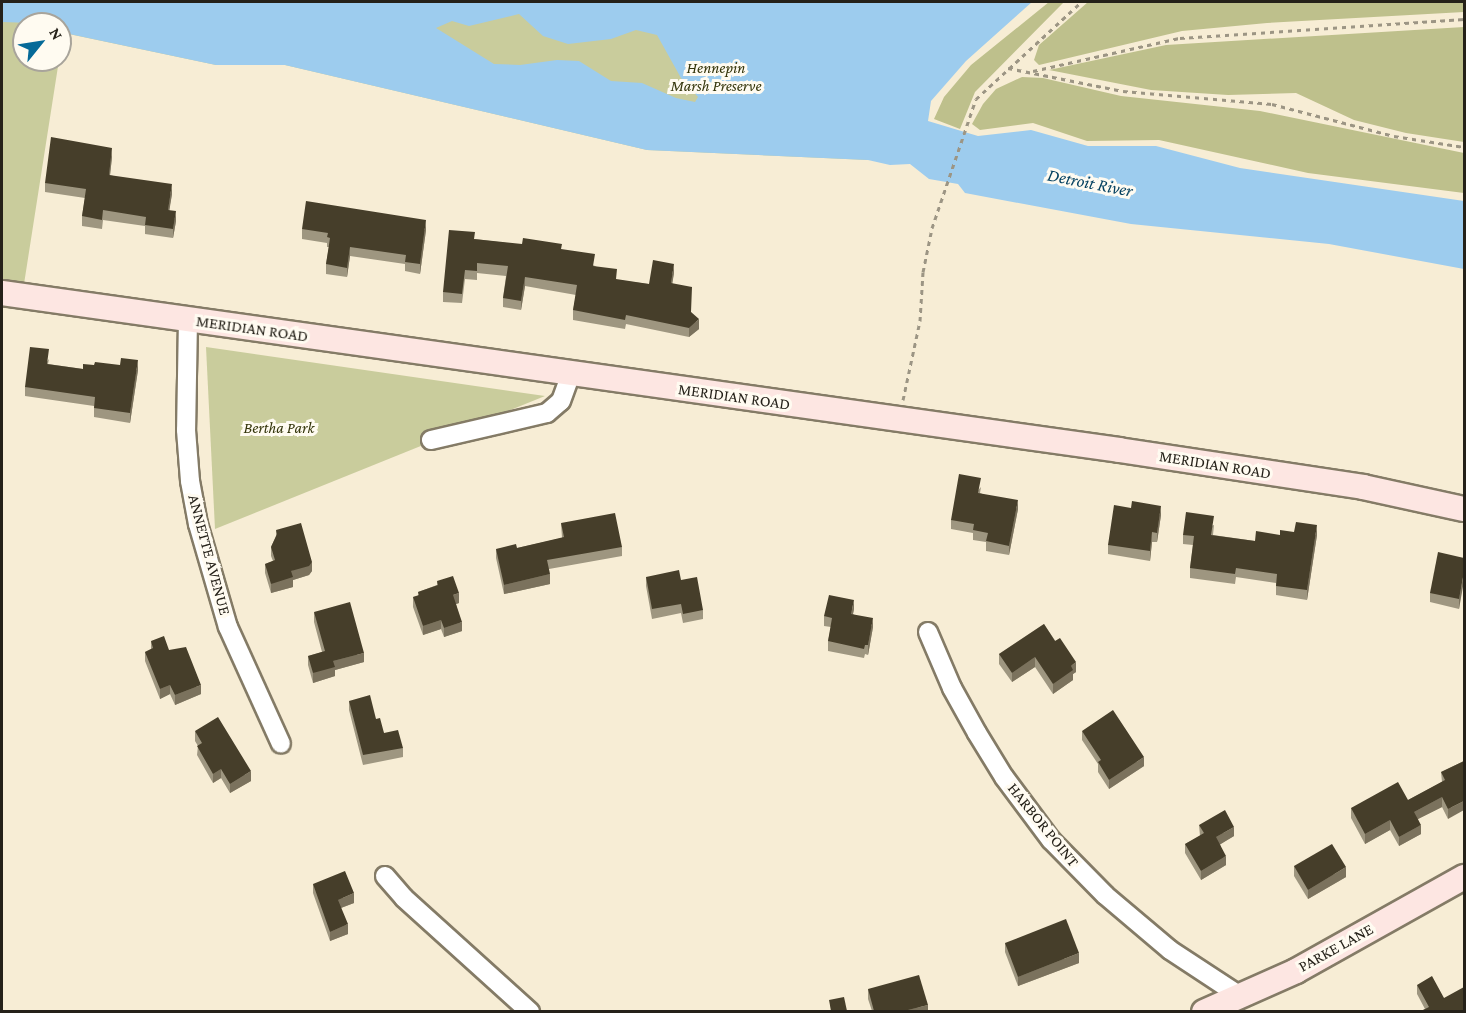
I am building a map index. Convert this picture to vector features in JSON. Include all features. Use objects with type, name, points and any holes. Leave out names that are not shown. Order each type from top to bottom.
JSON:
[{"type":"street","name":"MERIDIAN ROAD","points":[[2,292],[1130,452],[1363,487],[1464,509]]},
{"type":"street","name":"ANNETTE AVENUE","points":[[188,319],[186,430],[190,481],[198,524],[228,627],[281,744]]},
{"type":"street","points":[[431,440],[547,413],[561,400],[571,374]]},
{"type":"street","name":"HARBOR POINT","points":[[928,632],[952,688],[977,733],[1004,777],[1050,840],[1105,895],[1162,943],[1240,996]]},
{"type":"street","points":[[385,876],[404,898],[530,1011]]},
{"type":"street","name":"PARKE LANE","points":[[1204,1011],[1296,971],[1464,877]]},
{"type":"path","points":[[907,389],[920,321],[923,272],[932,228],[976,99],[1082,2]]},
{"type":"path","points":[[1030,71],[1180,38],[1464,19]]},
{"type":"path","points":[[1008,68],[1124,91],[1272,104],[1394,136],[1464,147]]},
{"type":"green space","name":"Hennepin Marsh Preserve","points":[[2,2],[773,2],[868,160],[647,150],[285,65],[216,65],[72,35],[72,12],[12,12],[12,72],[57,72],[24,284],[2,281]]},
{"type":"green space","points":[[1049,2],[1064,2],[975,92],[960,129],[934,119],[944,97],[971,65]]},
{"type":"green space","points":[[1088,2],[1464,2],[1464,12],[1267,23],[1182,31],[1039,65],[1034,60],[1039,45]]},
{"type":"green space","points":[[1464,27],[1464,142],[1406,133],[1354,120],[1296,93],[1228,95],[1151,90],[1049,70],[1166,45]]},
{"type":"green space","points":[[1022,77],[1043,78],[1121,96],[1260,111],[1464,153],[1464,193],[1308,173],[1159,140],[1087,141],[1033,123],[980,130],[972,124],[983,104],[996,89]]},
{"type":"green space","name":"Bertha Park","points":[[206,347],[545,396],[215,529]]},
{"type":"water","name":"Detroit River","points":[[2,2],[1032,2],[966,61],[931,101],[928,121],[978,136],[1031,130],[1088,146],[1156,146],[1240,168],[1464,201],[1464,269],[1329,244],[1131,224],[965,193],[958,184],[929,179],[910,164],[890,165],[868,160],[647,150],[285,65],[216,65],[72,35],[72,12],[12,12],[12,22],[2,22]],"holes":[[[519,14],[543,36],[568,44],[611,39],[636,30],[657,35],[681,78],[698,97],[695,102],[676,98],[642,83],[611,81],[579,61],[557,60],[520,65],[494,64],[436,28],[452,21],[469,26]]]},
{"type":"building","points":[[51,137],[112,148],[109,175],[172,184],[168,210],[176,211],[173,229],[145,225],[146,217],[103,210],[102,220],[82,216],[86,189],[45,183]]},
{"type":"building","points":[[306,201],[426,220],[420,264],[405,262],[406,255],[350,247],[347,268],[326,264],[330,238],[327,237],[328,233],[302,229]]},
{"type":"building","points":[[449,230],[475,232],[474,239],[522,244],[523,238],[562,244],[561,249],[595,254],[593,266],[617,269],[616,279],[649,284],[653,260],[674,264],[671,283],[692,287],[691,312],[699,319],[689,328],[626,315],[625,320],[573,310],[577,285],[525,277],[521,301],[503,298],[508,266],[477,263],[477,271],[465,270],[462,294],[443,292]]},
{"type":"building","points":[[30,347],[49,349],[47,364],[83,369],[83,364],[94,365],[95,362],[120,365],[121,358],[138,360],[130,413],[94,408],[95,397],[25,387]]},
{"type":"building","points":[[959,474],[981,478],[978,493],[1018,500],[1009,546],[986,541],[988,533],[973,530],[974,524],[951,520]]},
{"type":"building","points":[[1132,501],[1161,506],[1157,533],[1152,532],[1150,551],[1108,545],[1114,505],[1131,508]]},
{"type":"building","points":[[1186,512],[1214,516],[1211,535],[1255,541],[1256,531],[1280,535],[1280,530],[1294,532],[1296,522],[1317,525],[1307,590],[1276,586],[1277,574],[1236,568],[1235,574],[1190,568],[1194,536],[1183,535]]},
{"type":"building","points":[[615,513],[622,547],[547,560],[550,574],[504,585],[496,549],[516,544],[517,548],[564,537],[561,523]]},
{"type":"building","points":[[301,523],[312,562],[309,566],[291,571],[293,577],[271,584],[265,564],[275,560],[271,547],[277,534],[276,530]]},
{"type":"building","points":[[1438,552],[1464,558],[1459,599],[1430,593]]},
{"type":"building","points":[[679,570],[681,580],[697,577],[703,610],[683,614],[681,604],[652,609],[646,577]]},
{"type":"building","points":[[453,576],[459,593],[453,595],[462,622],[444,628],[441,620],[423,626],[413,597],[419,595],[418,592],[438,585],[437,581]]},
{"type":"building","points":[[829,595],[854,600],[851,614],[873,618],[868,645],[865,645],[864,649],[828,641],[832,618],[824,616]]},
{"type":"building","points":[[350,602],[364,653],[333,661],[335,667],[313,673],[308,656],[325,651],[314,612]]},
{"type":"building","points":[[1044,624],[1055,641],[1060,638],[1076,662],[1071,666],[1073,670],[1053,684],[1035,657],[1012,673],[999,654]]},
{"type":"building","points":[[164,636],[169,650],[186,647],[201,685],[175,695],[170,685],[160,689],[145,652],[153,648],[151,641]]},
{"type":"building","points":[[370,695],[376,719],[380,718],[384,733],[398,730],[403,748],[363,755],[349,701]]},
{"type":"building","points":[[1113,710],[1144,757],[1109,780],[1098,762],[1101,760],[1082,731]]},
{"type":"building","points":[[218,717],[251,771],[230,784],[221,769],[213,774],[197,746],[202,743],[195,731]]},
{"type":"building","points":[[1464,761],[1464,801],[1448,809],[1442,797],[1414,812],[1421,825],[1399,837],[1390,820],[1365,834],[1351,808],[1398,782],[1408,800],[1445,780],[1441,772]]},
{"type":"building","points":[[1225,810],[1234,827],[1216,837],[1226,856],[1201,871],[1185,844],[1204,833],[1199,825]]},
{"type":"building","points":[[1332,844],[1346,867],[1308,890],[1294,866]]},
{"type":"building","points":[[345,871],[354,893],[338,900],[348,924],[330,932],[313,884]]},
{"type":"building","points":[[1066,919],[1079,953],[1018,977],[1005,943]]},
{"type":"building","points":[[919,975],[928,1005],[904,1011],[874,1011],[868,989]]},
{"type":"building","points":[[1432,976],[1444,998],[1464,987],[1464,1011],[1423,1010],[1429,1007],[1417,985]]},
{"type":"building","points":[[844,997],[847,1011],[831,1011],[829,1000]]}]
